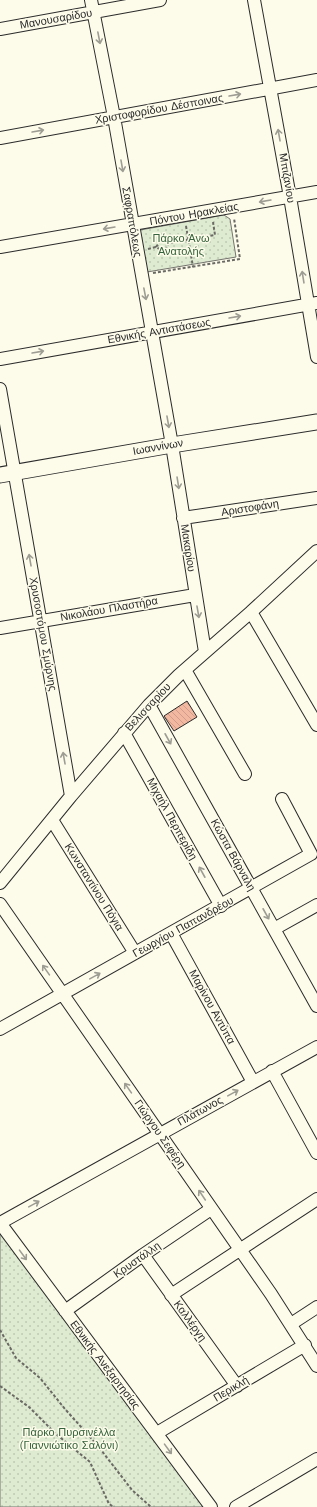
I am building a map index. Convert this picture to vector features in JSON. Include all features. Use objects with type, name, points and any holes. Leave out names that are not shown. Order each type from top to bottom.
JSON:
[{"type":"main road","name":"Ιωαννίνων","points":[[0,475],[172,445],[317,422]]},
{"type":"street","name":"Σαφραπόλεως","points":[[91,0],[114,117],[172,445]]},
{"type":"street","name":"Μανουσαρίδου","points":[[0,29],[160,0]]},
{"type":"street","name":"Μπιζανίου","points":[[254,0],[290,197],[312,304],[317,356]]},
{"type":"street","name":"Χριστοφορίδου Δέσποινας","points":[[0,138],[317,80]]},
{"type":"street","name":"Πόντου Ηρακλείας","points":[[0,247],[317,192]]},
{"type":"street","name":"Εθνικής Αντιστάσεως","points":[[0,359],[312,304]]},
{"type":"street","name":"Χρυσοστόμου Σμύρνης","points":[[0,389],[71,796]]},
{"type":"street","name":"Μακαρίου","points":[[172,445],[205,652]]},
{"type":"street","name":"Αριστοφάνη","points":[[183,518],[317,498]]},
{"type":"street","name":"Βελισσαρίου","points":[[0,883],[71,796],[148,706],[205,652],[317,551]]},
{"type":"street","name":"Νικολάου Πλαστήρα","points":[[0,628],[195,595]]},
{"type":"street","points":[[251,612],[317,725]]},
{"type":"street","points":[[186,670],[245,774]]},
{"type":"street","name":"Κώστα Βάρναλη","points":[[148,706],[252,888],[317,1006]]},
{"type":"street","name":"Μιχαήλ Περπερίδη","points":[[124,733],[220,906]]},
{"type":"street","name":"Γεωργίου Παπανδρέου","points":[[0,1029],[311,854],[282,799]]},
{"type":"street","name":"Κωνσταντίνου Πόγια","points":[[52,820],[135,953]]},
{"type":"street","name":"Γιώργου Σεφέρη","points":[[0,904],[291,1324],[317,1365]]},
{"type":"street","points":[[274,929],[317,904]]},
{"type":"street","name":"Μαρίνου Αντύπα","points":[[171,933],[253,1082]]},
{"type":"street","name":"Πλάτωνος","points":[[0,1223],[317,1047]]},
{"type":"street","points":[[272,1071],[317,1153]]},
{"type":"street","points":[[171,1295],[317,1199]]},
{"type":"street","name":"Κρυστάλλη","points":[[65,1311],[211,1209]]},
{"type":"street","name":"Εθνικής Ανεξαρτησίας","points":[[0,1223],[157,1433],[210,1507]]},
{"type":"street","name":"Καλλέργη","points":[[143,1256],[237,1386]]},
{"type":"street","points":[[291,1324],[317,1308]]},
{"type":"street","name":"Περικλή","points":[[157,1433],[305,1345]]},
{"type":"street","points":[[236,1507],[317,1459]]},
{"type":"path","points":[[141,275],[240,258],[232,207]]},
{"type":"path","points":[[156,248],[162,239],[169,243],[215,235],[211,211]]},
{"type":"path","points":[[184,215],[193,267]]},
{"type":"path","points":[[137,251],[156,248],[164,252],[169,243]]},
{"type":"path","points":[[0,1330],[16,1358],[40,1378],[98,1446],[132,1490],[151,1507]]},
{"type":"path","points":[[0,1386],[29,1407],[56,1434],[90,1462],[109,1504],[114,1507]]},
{"type":"green space","name":"Πάρκο Άνω Ανατολής","points":[[224,215],[230,219],[236,257],[147,272],[140,230]]},
{"type":"green space","name":"Πάρκο Πυρσινέλλα (Γιαννιώτικο Σαλόνι)","points":[[0,1230],[204,1507],[0,1507]]},
{"type":"building","points":[[187,701],[197,717],[174,731],[164,716]]}]
